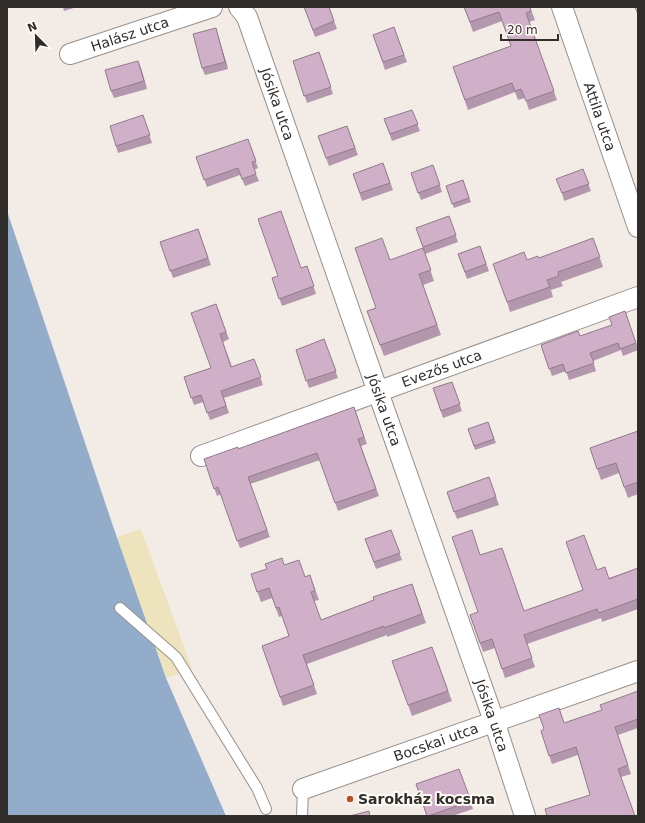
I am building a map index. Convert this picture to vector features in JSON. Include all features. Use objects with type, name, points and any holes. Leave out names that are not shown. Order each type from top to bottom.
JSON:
[{"type":"street","name":"Halász utca","points":[[70,54],[212,7]]},
{"type":"street","name":"Jósika utca","points":[[239,7],[247,17],[494,721],[525,816]]},
{"type":"street","name":"Attila utca","points":[[562,7],[638,227]]},
{"type":"street","name":"Evezős utca","points":[[201,456],[638,297]]},
{"type":"street","name":"Bocskai utca","points":[[302,789],[638,671]]},
{"type":"lane","points":[[120,608],[176,657],[257,788],[266,809]]},
{"type":"lane","points":[[302,789],[302,816]]},
{"type":"sand","points":[[141,529],[192,669],[166,678],[117,537]]},
{"type":"water","points":[[7,211],[166,678],[226,816],[7,816]]},
{"type":"building","points":[[304,7],[329,7],[334,21],[313,30]]},
{"type":"building","points":[[464,7],[530,7],[531,11],[526,13],[554,91],[526,101],[521,89],[515,91],[512,83],[465,100],[453,67],[511,46],[499,12],[470,22]]},
{"type":"building","points":[[635,7],[638,7],[638,14]]},
{"type":"building","points":[[394,27],[404,55],[383,62],[373,35]]},
{"type":"building","points":[[216,28],[225,62],[202,68],[193,34]]},
{"type":"building","points":[[319,52],[331,87],[304,96],[293,61]]},
{"type":"building","points":[[138,61],[144,81],[111,91],[105,70]]},
{"type":"building","points":[[412,110],[418,124],[390,134],[384,119]]},
{"type":"building","points":[[143,115],[150,135],[116,146],[110,126]]},
{"type":"building","points":[[347,126],[355,148],[326,158],[318,136]]},
{"type":"building","points":[[248,139],[256,161],[252,162],[256,174],[242,179],[238,168],[204,180],[196,157]]},
{"type":"building","points":[[383,163],[390,183],[360,193],[353,174]]},
{"type":"building","points":[[433,165],[440,185],[418,193],[411,173]]},
{"type":"building","points":[[583,169],[589,184],[562,193],[556,179]]},
{"type":"building","points":[[463,180],[469,198],[452,204],[446,186]]},
{"type":"building","points":[[281,211],[301,268],[307,266],[314,286],[279,299],[272,278],[278,276],[258,219]]},
{"type":"building","points":[[449,216],[456,235],[423,247],[416,228]]},
{"type":"building","points":[[198,229],[208,258],[170,271],[160,242]]},
{"type":"building","points":[[382,238],[390,260],[423,248],[431,270],[419,274],[437,325],[380,345],[367,311],[376,308],[355,248]]},
{"type":"building","points":[[593,238],[600,257],[558,272],[559,276],[547,280],[550,287],[507,302],[493,264],[524,252],[527,260],[538,256],[539,258]]},
{"type":"building","points":[[480,246],[486,264],[465,272],[458,254]]},
{"type":"building","points":[[216,304],[226,332],[220,334],[231,367],[254,359],[261,377],[221,391],[226,406],[207,413],[201,395],[191,398],[184,377],[211,368],[191,313]]},
{"type":"building","points":[[625,311],[636,343],[620,349],[618,343],[590,353],[594,363],[566,373],[563,364],[549,369],[541,345],[578,331],[580,336],[612,325],[609,317]]},
{"type":"building","points":[[324,339],[336,371],[306,381],[296,350]]},
{"type":"building","points":[[452,382],[460,404],[441,411],[433,388]]},
{"type":"building","points":[[354,407],[364,437],[358,439],[376,489],[335,503],[317,453],[248,477],[267,530],[237,541],[218,487],[214,489],[204,459],[238,447],[238,449]]},
{"type":"building","points":[[488,422],[494,439],[474,446],[468,429]]},
{"type":"building","points":[[638,431],[638,482],[624,487],[616,463],[597,469],[590,448]]},
{"type":"building","points":[[489,477],[496,497],[454,512],[447,492]]},
{"type":"building","points":[[391,530],[400,553],[374,562],[365,539]]},
{"type":"building","points":[[472,530],[480,555],[502,548],[524,611],[583,590],[566,542],[584,535],[597,570],[605,567],[609,579],[638,568],[638,599],[599,613],[597,609],[524,635],[532,658],[502,669],[492,639],[480,643],[470,615],[478,612],[452,537]]},
{"type":"building","points":[[282,558],[284,565],[299,560],[305,577],[310,575],[315,591],[311,592],[321,620],[374,600],[373,597],[412,584],[422,614],[303,655],[314,685],[280,697],[262,646],[289,636],[279,607],[276,608],[269,588],[257,592],[251,574],[267,569],[265,564]]},
{"type":"building","points":[[432,647],[448,691],[408,705],[392,661]]},
{"type":"building","points":[[638,691],[638,719],[615,727],[628,765],[618,769],[635,816],[547,816],[545,809],[590,795],[576,747],[549,756],[541,731],[544,729],[539,715],[559,708],[564,723],[602,710],[600,705]]},
{"type":"building","points":[[459,769],[471,801],[427,816],[416,784]]},
{"type":"building","points":[[369,811],[370,816],[350,816]]},
{"type":"place","name":"Sarokház kocsma","points":[[350,799]]}]
